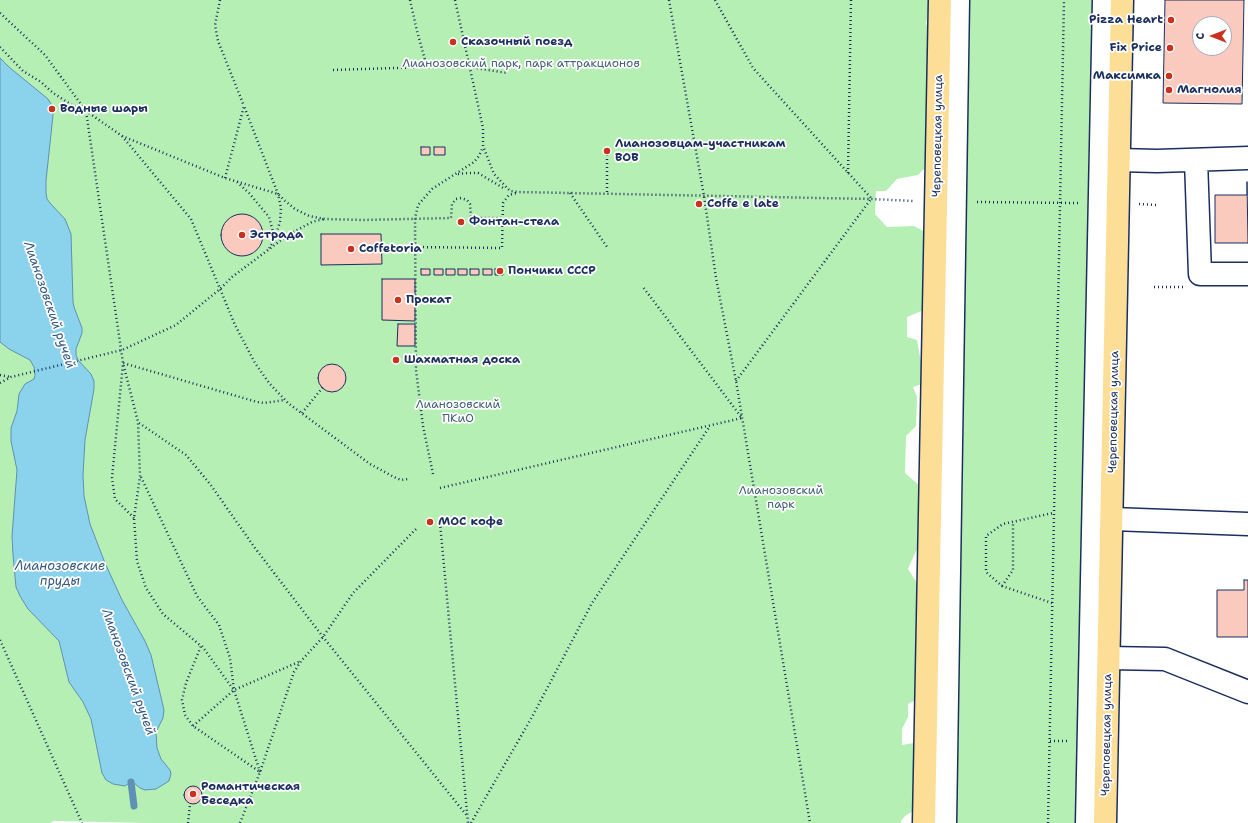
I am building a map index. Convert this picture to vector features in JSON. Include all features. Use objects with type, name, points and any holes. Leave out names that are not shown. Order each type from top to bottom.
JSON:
[{"type":"main road","name":"Череповецкая улица","points":[[924,823],[940,0]]},
{"type":"main road","name":"Череповецкая улица","points":[[1105,823],[1122,0]]},
{"type":"lane","name":"Череповецкая улица","points":[[945,823],[958,0]]},
{"type":"lane","name":"Череповецкая улица","points":[[1087,823],[1104,0]]},
{"type":"lane","points":[[1118,160],[1248,158]]},
{"type":"lane","points":[[1196,160],[1200,274],[1248,274]]},
{"type":"lane","points":[[1112,519],[1248,524]]},
{"type":"lane","points":[[1108,658],[1165,659],[1248,692]]},
{"type":"path","points":[[220,0],[215,25],[218,41],[278,194],[281,208],[280,222],[274,241],[268,250]]},
{"type":"path","points":[[410,0],[427,67]]},
{"type":"path","points":[[455,0],[483,128],[483,146],[494,174],[510,191]]},
{"type":"path","points":[[669,0],[704,196],[716,278],[736,381],[810,823]]},
{"type":"path","points":[[715,0],[753,68],[871,199]]},
{"type":"path","points":[[848,173],[851,0]]},
{"type":"path","points":[[1048,823],[1064,0]]},
{"type":"path","points":[[0,13],[45,55],[86,111],[123,363],[112,478],[115,499],[134,518]]},
{"type":"path","points":[[0,47],[23,70],[75,107],[86,111],[122,136],[225,178],[278,194],[295,209],[309,216],[325,219],[362,220],[451,218],[452,204],[456,199],[461,198],[468,202],[470,206],[471,218],[503,218]]},
{"type":"path","points":[[333,70],[470,67],[507,73]]},
{"type":"path","points":[[225,178],[244,106]]},
{"type":"path","points":[[122,136],[191,219],[235,325],[255,363],[269,383],[302,413],[370,464],[401,480],[408,479]]},
{"type":"path","points":[[433,474],[423,426],[416,370],[416,218],[418,205],[427,194],[432,189],[474,162],[479,156],[483,146]]},
{"type":"path","points":[[607,151],[608,194]]},
{"type":"path","points":[[452,176],[461,173],[478,173],[510,191],[518,192],[921,201]]},
{"type":"path","points":[[233,180],[249,193],[269,217],[274,241]]},
{"type":"path","points":[[416,247],[502,248],[504,203],[511,194],[510,191]]},
{"type":"path","points":[[509,195],[518,192]]},
{"type":"path","points":[[570,193],[607,247]]},
{"type":"path","points":[[736,381],[871,199]]},
{"type":"path","points":[[972,202],[1083,203]]},
{"type":"path","points":[[0,383],[10,377],[122,350],[176,326],[232,277],[288,235],[312,222],[325,219]]},
{"type":"path","points":[[643,287],[742,418]]},
{"type":"path","points":[[123,363],[257,402],[273,403],[286,400]]},
{"type":"path","points":[[123,363],[138,422],[140,476],[134,518],[137,561],[146,588],[163,614],[201,646],[234,690]]},
{"type":"path","points":[[0,375],[10,377]]},
{"type":"path","points":[[302,413],[323,387]]},
{"type":"path","points":[[440,488],[742,418]]},
{"type":"path","points":[[138,422],[186,454],[210,484],[255,548],[323,637],[468,817]]},
{"type":"path","points":[[470,823],[532,717],[592,603],[710,425]]},
{"type":"path","points":[[140,476],[197,596],[219,625],[230,658],[234,690],[260,772]]},
{"type":"path","points":[[1052,603],[1002,586],[986,572],[986,536],[1004,524],[1053,513]]},
{"type":"path","points":[[1002,586],[1013,570],[1013,522]]},
{"type":"path","points":[[440,523],[468,817],[470,823]]},
{"type":"path","points":[[240,823],[260,772],[294,672],[301,661],[323,637],[353,593],[417,528]]},
{"type":"path","points":[[0,640],[82,823]]},
{"type":"path","points":[[201,646],[186,683],[182,700],[185,715],[192,726],[260,772]]},
{"type":"path","points":[[192,726],[234,690],[301,661]]},
{"type":"path","points":[[188,823],[190,804]]},
{"type":"green space","name":"Лианозовский парк","points":[[0,0],[928,0],[929,7],[926,24],[933,32],[934,159],[918,175],[897,179],[886,191],[876,191],[875,214],[887,227],[914,226],[936,238],[924,310],[907,317],[907,337],[917,340],[922,368],[922,384],[913,387],[917,397],[916,426],[906,436],[905,473],[920,486],[928,531],[915,553],[908,569],[926,597],[933,636],[915,650],[921,659],[923,696],[908,704],[908,717],[902,729],[902,745],[914,743],[924,749],[917,809],[905,816],[901,823],[148,823],[54,821],[50,823],[0,823]]},
{"type":"green space","points":[[967,0],[1104,0],[1081,823],[953,823]]},
{"type":"water","name":"Лианозовские пруды","points":[[0,58],[48,99],[51,104],[53,115],[46,193],[47,199],[65,219],[71,234],[73,302],[82,328],[82,333],[76,349],[76,355],[78,360],[91,374],[94,381],[94,389],[85,440],[83,475],[84,496],[90,524],[105,563],[122,600],[145,641],[151,655],[164,710],[163,718],[156,732],[157,748],[161,759],[170,770],[171,774],[169,781],[156,789],[145,790],[131,782],[125,786],[113,784],[106,780],[102,773],[91,719],[83,702],[69,682],[59,641],[28,609],[16,587],[12,536],[17,470],[11,441],[11,428],[17,411],[19,394],[25,384],[34,379],[35,375],[34,367],[30,360],[9,349],[0,342]]},
{"type":"building","points":[[1165,0],[1244,0],[1242,104],[1163,103]]},
{"type":"building","points":[[421,147],[430,147],[430,155],[421,155]]},
{"type":"building","points":[[434,147],[445,147],[445,155],[434,155]]},
{"type":"building","points":[[1247,182],[1248,243],[1215,243],[1215,195],[1247,195]]},
{"type":"building","name":"Эстрада","points":[[238,214],[246,214],[254,217],[260,223],[263,235],[260,247],[254,253],[246,256],[238,256],[230,253],[224,247],[221,239],[221,231],[224,223],[230,217]]},
{"type":"building","name":"Coffetoria","points":[[321,234],[381,234],[382,264],[321,265]]},
{"type":"building","points":[[421,269],[430,269],[430,275],[421,275]]},
{"type":"building","points":[[434,269],[443,269],[443,275],[434,275]]},
{"type":"building","points":[[446,269],[455,269],[455,275],[446,275]]},
{"type":"building","points":[[458,269],[467,269],[467,275],[458,275]]},
{"type":"building","points":[[470,269],[479,269],[479,275],[470,275]]},
{"type":"building","points":[[483,269],[492,269],[492,275],[483,275]]},
{"type":"building","points":[[495,269],[503,269],[503,275],[495,275]]},
{"type":"building","name":"Прокат","points":[[382,279],[415,279],[415,321],[382,320]]},
{"type":"building","points":[[398,324],[415,324],[415,346],[397,346]]},
{"type":"building","points":[[332,364],[342,368],[346,378],[342,388],[332,392],[322,388],[318,378],[322,368]]},
{"type":"building","points":[[1244,580],[1248,580],[1248,637],[1217,637],[1217,590],[1244,590]]},
{"type":"building","name":"Романтическая Беседка","points":[[189,786],[197,786],[202,791],[200,802],[197,804],[189,804],[184,799],[184,791]]},
{"type":"waterway","points":[[131,782],[134,806]]},
{"type":"place","name":"Pizza Heart","points":[[1171,20]]},
{"type":"place","name":"Cказочный поезд","points":[[453,42]]},
{"type":"place","name":"Fix Price","points":[[1170,48]]},
{"type":"place","name":"Максимка","points":[[1169,76]]},
{"type":"place","name":"Магнолия","points":[[1169,90]]},
{"type":"place","name":"Водные шары","points":[[52,109]]},
{"type":"place","name":"Лианозовцам-участникам ВОВ","points":[[607,151]]},
{"type":"place","name":"Coffe e late","points":[[699,204]]},
{"type":"place","name":"Фонтан-стела","points":[[461,222]]},
{"type":"place","name":"Эстрада","points":[[242,235]]},
{"type":"place","name":"Coffetoria","points":[[351,249]]},
{"type":"place","name":"Пончики СССР","points":[[500,271]]},
{"type":"place","name":"Прокат","points":[[398,300]]},
{"type":"place","name":"Шахматная доска","points":[[396,360]]},
{"type":"place","name":"МОС кофе","points":[[430,522]]},
{"type":"place","name":"Романтическая Беседка","points":[[193,794]]},
{"type":"park label","name":"Лианозовский парк, парк аттракционов","points":[[521,64]]},
{"type":"park label","name":"Лианозовский ПКиО","points":[[458,412]]},
{"type":"water label","name":"Лианозовский ручей","points":[[49,305]]},
{"type":"water label","name":"Лианозовский ручей","points":[[128,672]]}]
